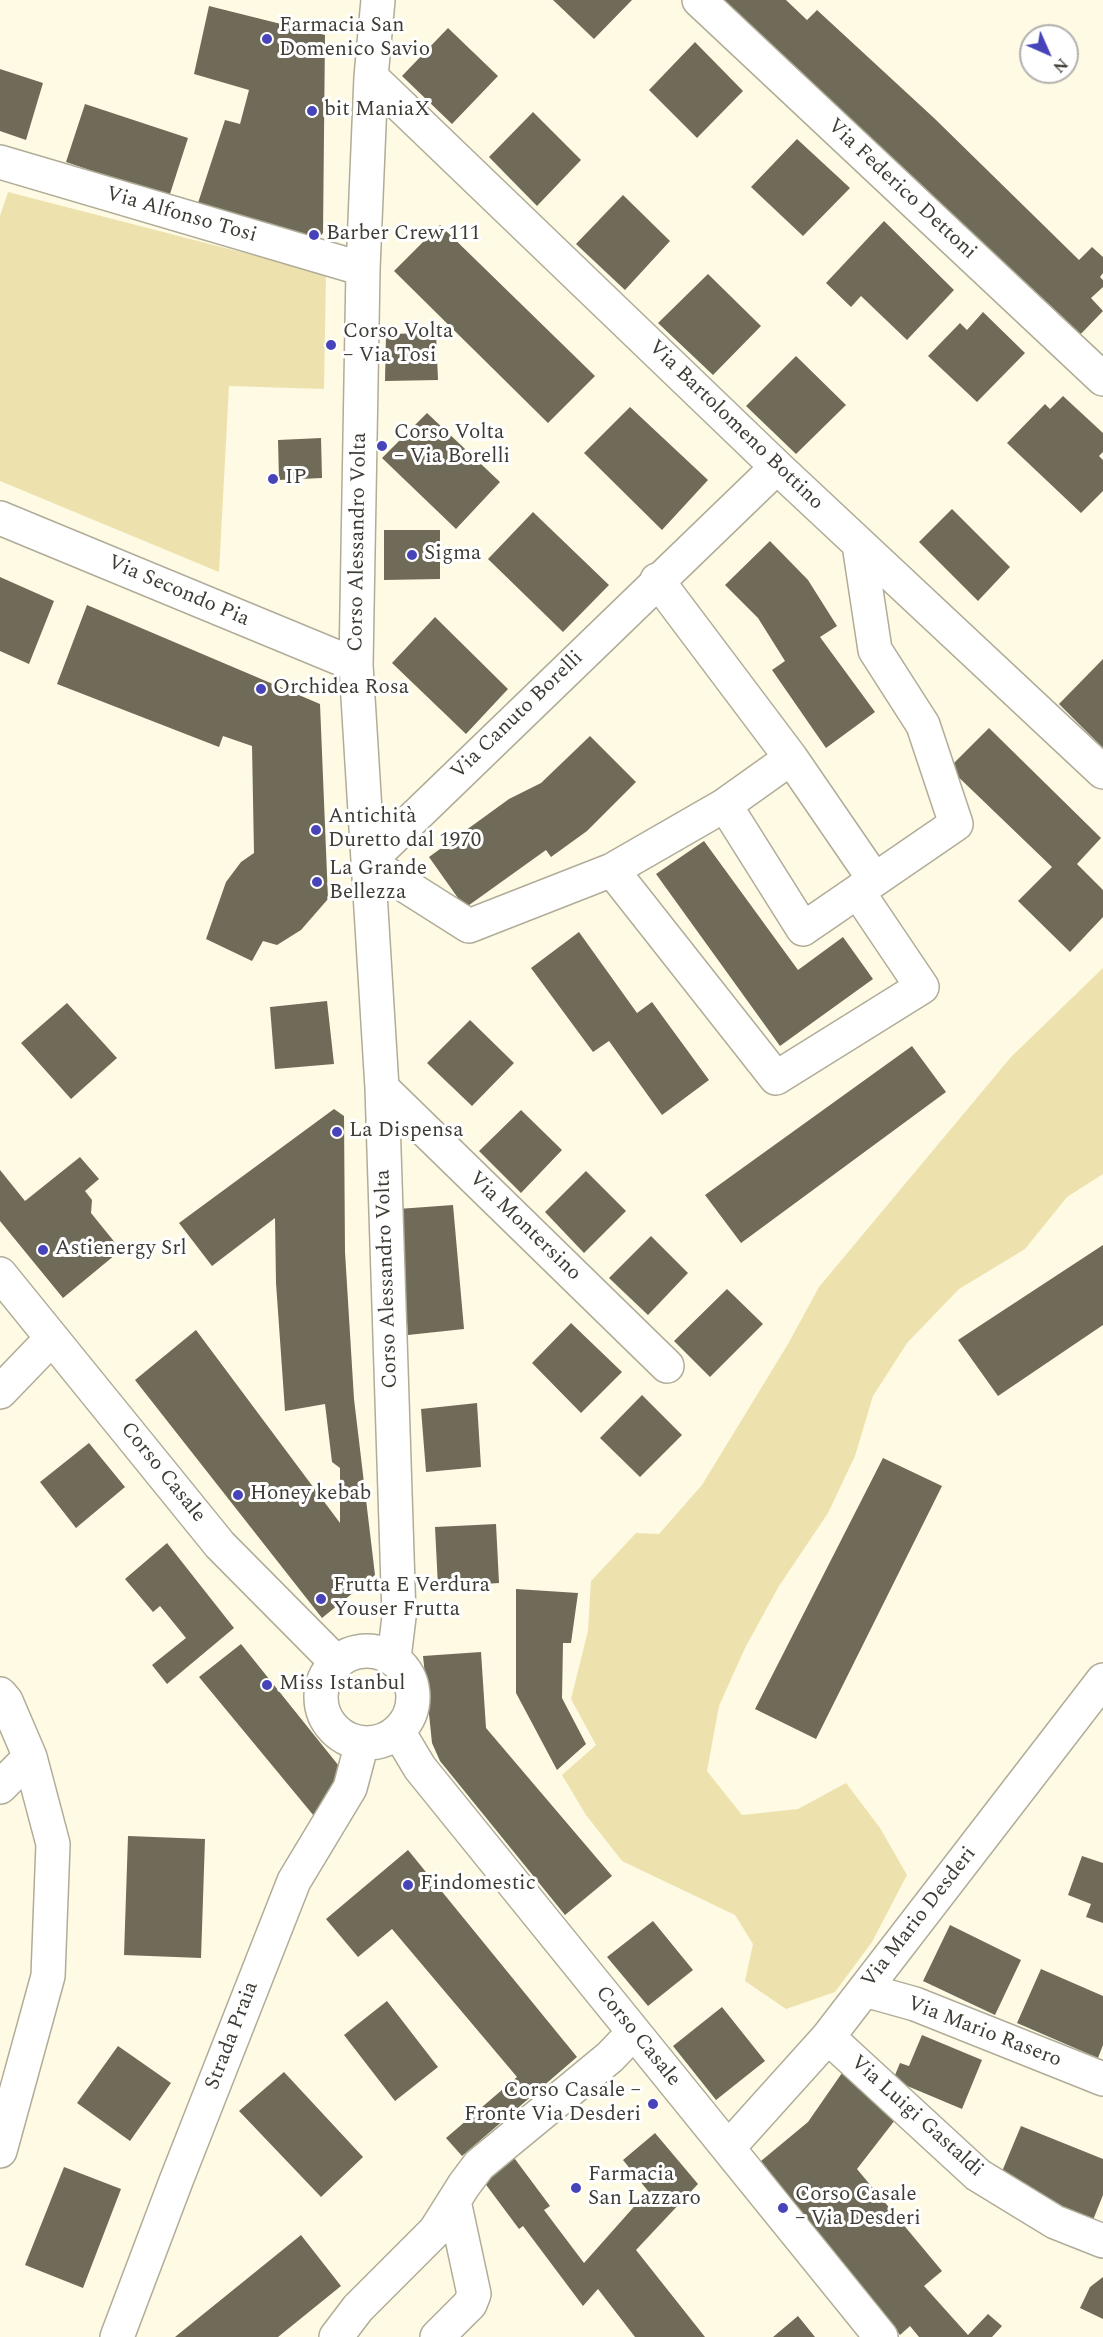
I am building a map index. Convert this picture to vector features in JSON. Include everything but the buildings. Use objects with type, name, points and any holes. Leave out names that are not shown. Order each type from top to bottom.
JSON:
[{"type":"street","name":"Corso Alessandro Volta","points":[[378,0],[371,77],[363,269],[356,666],[382,1088],[399,1617],[394,1658]]},
{"type":"street","name":"Via Federico Dettoni","points":[[699,0],[1103,379]]},
{"type":"street","name":"Via Bartolomeno Bottino","points":[[371,77],[777,467],[1103,772]]},
{"type":"street","name":"Via Alfonso Tosi","points":[[0,162],[363,269]]},
{"type":"street","name":"Via Canuto Borelli","points":[[368,862],[657,580],[777,467]]},
{"type":"street","name":"Via Secondo Pia","points":[[0,518],[356,666]]},
{"type":"street","points":[[724,805],[803,929],[956,824],[923,725],[875,650],[859,544]]},
{"type":"street","points":[[612,870],[776,1078],[922,987],[791,758],[657,580]]},
{"type":"street","points":[[368,862],[469,926],[612,870],[724,805],[791,758]]},
{"type":"street","name":"Via Montersino","points":[[382,1088],[667,1366]]},
{"type":"street","name":"Corso Casale","points":[[0,1274],[220,1545],[336,1662]]},
{"type":"street","points":[[0,1392],[52,1338]]},
{"type":"street","points":[[364,1651],[380,1652],[394,1658],[411,1680],[414,1694],[410,1715],[399,1733],[384,1741],[362,1743],[353,1742],[339,1734],[328,1722],[322,1707],[321,1691],[326,1676],[336,1662],[349,1654],[364,1651]]},
{"type":"street","name":"Via Mario Desderi","points":[[729,2147],[828,2037],[1103,1680]]},
{"type":"street","points":[[0,1694],[6,1701],[30,1757],[53,1844],[48,1976],[0,2151]]},
{"type":"street","name":"Corso Casale","points":[[399,1733],[420,1768],[881,2337]]},
{"type":"street","name":"Strada Praia","points":[[117,2337],[294,1881],[350,1788],[362,1743]]},
{"type":"street","points":[[0,1787],[30,1757]]},
{"type":"street","name":"Via Mario Rasero","points":[[865,1990],[915,2004],[1103,2079]]},
{"type":"street","points":[[336,2337],[358,2308],[435,2231],[479,2165],[610,2056],[633,2033]]},
{"type":"street","name":"Via Luigi Gastaldi","points":[[828,2037],[978,2175],[1055,2222],[1103,2241]]},
{"type":"street","points":[[437,2337],[470,2304],[474,2294],[454,2201]]},
{"type":"shaded area","points":[[8,192],[326,274],[324,389],[229,386],[219,572],[0,481],[0,216]]},
{"type":"shaded area","points":[[1103,968],[1103,1174],[1067,1197],[1025,1249],[959,1289],[907,1343],[873,1396],[855,1456],[828,1513],[779,1586],[745,1648],[719,1706],[707,1771],[742,1815],[798,1809],[846,1783],[880,1828],[907,1875],[872,1942],[835,1992],[786,2009],[745,1981],[753,1944],[735,1915],[622,1861],[586,1815],[562,1775],[596,1745],[571,1699],[588,1631],[591,1581],[636,1533],[659,1534],[702,1485],[788,1344],[819,1287],[1011,1057]]},
{"type":"place","name":"Farmacia San Domenico Savio","points":[[267,39]]},
{"type":"place","name":"bit ManiaX","points":[[312,111]]},
{"type":"place","name":"Barber Crew 111","points":[[314,235]]},
{"type":"place","name":"Corso Volta – Via Tosi","points":[[331,345]]},
{"type":"place","name":"Corso Volta – Via Borelli","points":[[382,446]]},
{"type":"place","name":"IP","points":[[273,479]]},
{"type":"place","name":"Sigma","points":[[412,555]]},
{"type":"place","name":"Orchidea Rosa","points":[[261,689]]},
{"type":"place","name":"Antichità Duretto dal 1970","points":[[316,830]]},
{"type":"place","name":"La Grande Bellezza","points":[[317,882]]},
{"type":"place","name":"La Dispensa","points":[[337,1132]]},
{"type":"place","name":"Astienergy Srl","points":[[43,1250]]},
{"type":"place","name":"Honey kebab","points":[[238,1495]]},
{"type":"place","name":"Frutta E Verdura Youser Frutta","points":[[321,1599]]},
{"type":"place","name":"Miss Istanbul","points":[[267,1685]]},
{"type":"place","name":"Findomestic","points":[[408,1885]]},
{"type":"place","name":"Corso Casale – Fronte Via Desderi","points":[[653,2104]]},
{"type":"place","name":"Farmacia San Lazzaro","points":[[576,2188]]},
{"type":"place","name":"Corso Casale – Via Desderi","points":[[783,2208]]}]
